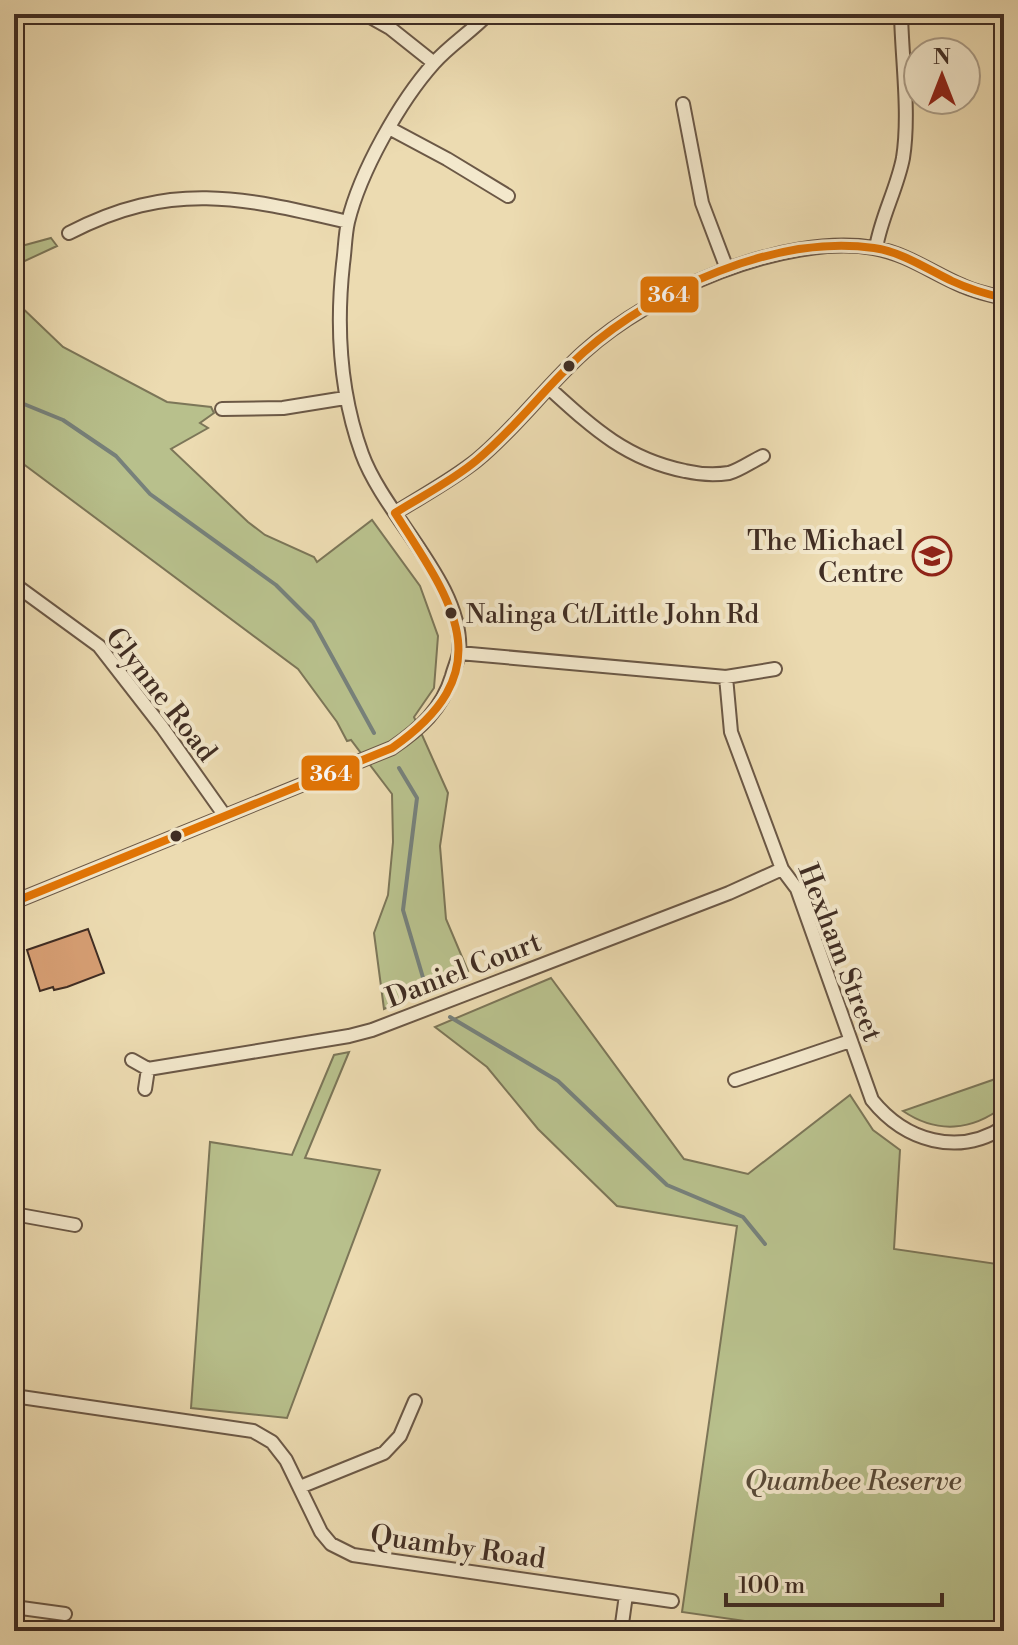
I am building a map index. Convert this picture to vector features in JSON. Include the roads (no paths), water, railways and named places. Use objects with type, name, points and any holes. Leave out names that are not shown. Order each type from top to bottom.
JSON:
[{"type":"street","points":[[365,14],[390,28],[434,63]]},
{"type":"street","points":[[14,902],[392,748],[415,733],[433,714],[449,684],[459,653],[455,617],[438,578],[371,475],[345,398],[338,310],[348,222],[366,172],[389,128],[434,63],[488,14]]},
{"type":"street","points":[[876,248],[880,223],[898,180],[905,139],[901,14]]},
{"type":"street","points":[[683,104],[702,203],[727,269]]},
{"type":"street","points":[[389,128],[508,196]]},
{"type":"street","points":[[69,233],[101,216],[162,200],[198,197],[242,199],[348,222]]},
{"type":"street","points":[[395,513],[475,462],[507,433],[583,352],[618,324],[669,294],[727,269],[796,250],[844,245],[876,248],[907,256],[961,285],[1004,298]]},
{"type":"street","points":[[549,388],[615,444],[660,466],[696,473],[730,473],[763,456]]},
{"type":"street","points":[[222,409],[283,408],[345,398]]},
{"type":"street","name":"Glynne Road","points":[[14,584],[99,646],[225,816]]},
{"type":"street","points":[[459,653],[726,677],[775,669]]},
{"type":"street","name":"Hexham Street","points":[[726,677],[731,732],[782,869],[797,889],[872,1100],[884,1115],[903,1130],[933,1142],[975,1142],[1003,1129]]},
{"type":"street","name":"Daniel Court","points":[[148,1069],[372,1030],[729,893],[782,869]]},
{"type":"street","points":[[735,1080],[850,1041]]},
{"type":"street","points":[[132,1060],[148,1069],[145,1089]]},
{"type":"street","points":[[14,1214],[75,1225]]},
{"type":"street","name":"Quamby Road","points":[[14,1396],[253,1431],[272,1442],[300,1487],[321,1532],[331,1544],[353,1555],[672,1601]]},
{"type":"street","points":[[300,1487],[384,1453],[400,1436],[415,1401]]},
{"type":"street","points":[[621,1631],[626,1595]]},
{"type":"street","points":[[14,1607],[65,1614]]},
{"type":"waterway","points":[[14,400],[63,420],[116,456],[150,494],[276,585],[313,622],[374,733]]},
{"type":"waterway","points":[[399,768],[417,798],[403,910],[424,981]]},
{"type":"waterway","points":[[450,1017],[558,1081],[667,1185],[743,1217],[765,1244]]},
{"type":"place","name":"The Michael Centre","points":[[932,556]]},
{"type":"place","name":"Nalinga Ct/Little John Rd","points":[[451,613]]},
{"type":"park label","name":"Quambee Reserve","points":[[853,1480]]}]
